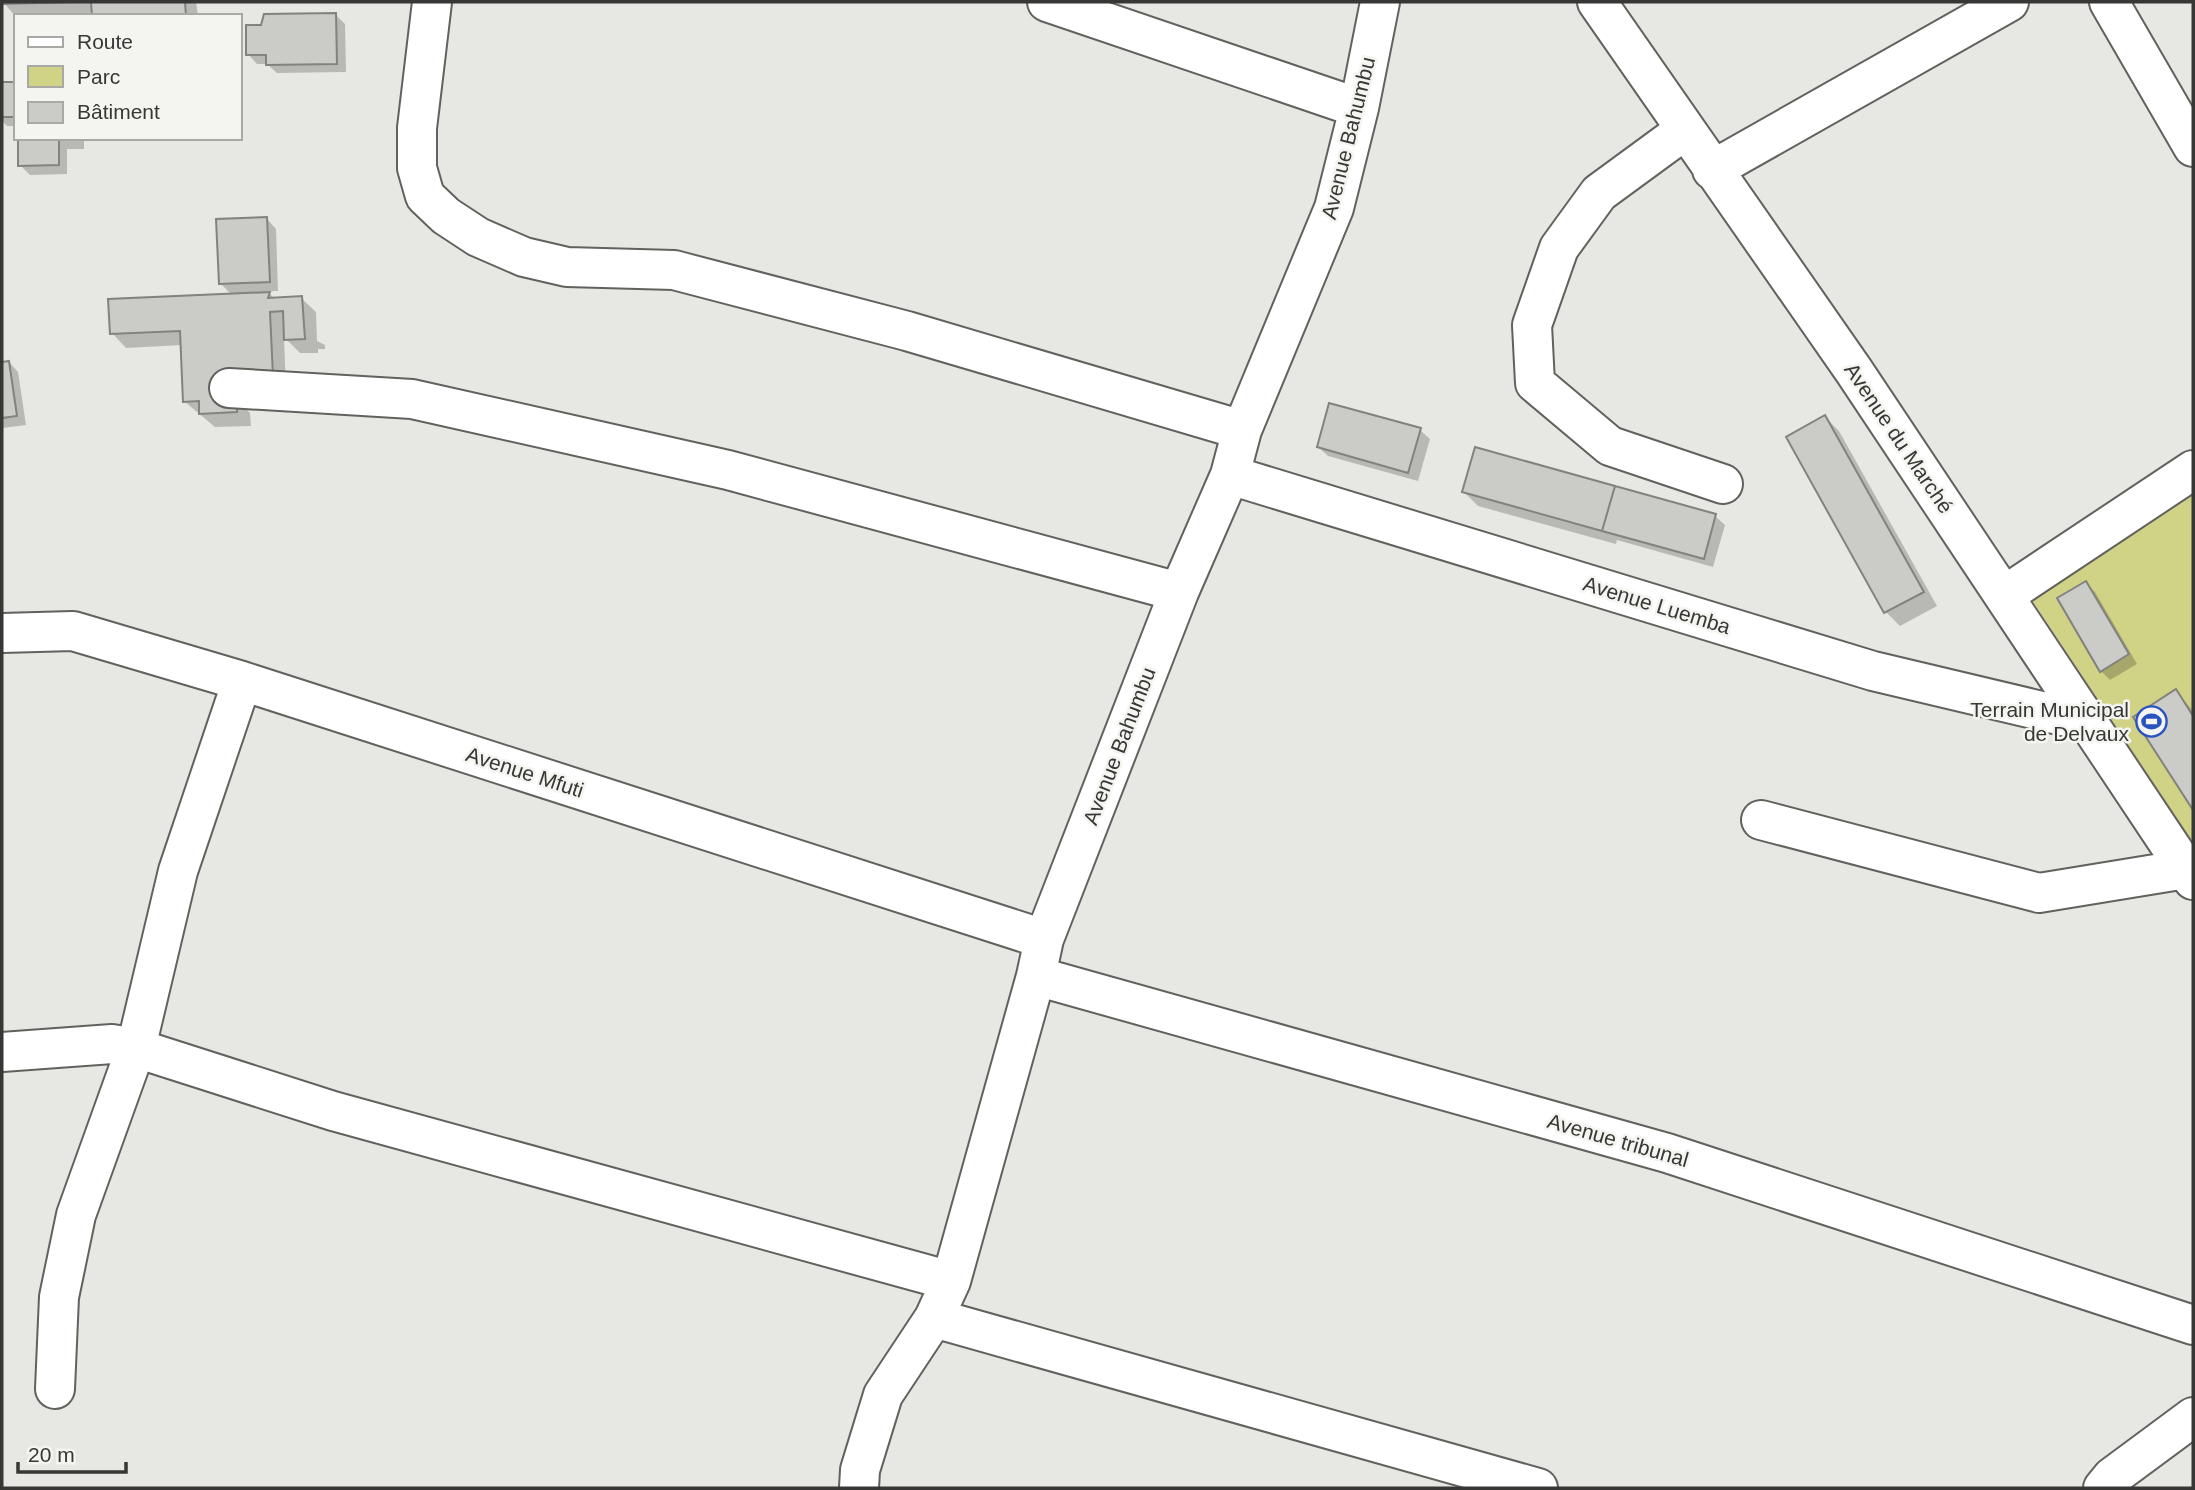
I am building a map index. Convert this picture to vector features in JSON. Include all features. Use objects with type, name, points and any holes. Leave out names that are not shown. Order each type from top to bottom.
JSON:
[{"type":"street","points":[[432,2],[417,128],[417,168],[425,196],[446,216],[478,237],[524,257],[566,267],[674,270],[907,331],[1242,430]]},
{"type":"street","points":[[1047,2],[1359,108]]},
{"type":"street","name":"Avenue Bahumbu","points":[[859,1488],[860,1470],[883,1395],[934,1318],[951,1281],[1044,939],[1179,592],[1230,475],[1242,430],[1334,208],[1359,108],[1380,2]]},
{"type":"street","name":"Avenue du Marché","points":[[1597,2],[1854,371],[2190,875]]},
{"type":"street","points":[[1712,170],[2009,2]]},
{"type":"street","points":[[2109,2],[2193,147]]},
{"type":"street","points":[[1685,130],[1599,193],[1559,248],[1532,325],[1535,383],[1610,446],[1723,484]]},
{"type":"street","points":[[229,388],[412,399],[728,470],[1179,592]]},
{"type":"street","points":[[2005,595],[2193,470]]},
{"type":"street","name":"Avenue Luemba","points":[[1230,475],[1873,671],[2088,722]]},
{"type":"street","name":"Avenue Mfuti","points":[[2,633],[73,631],[242,681],[1044,939]]},
{"type":"street","points":[[55,1389],[59,1297],[76,1215],[136,1048],[178,871],[242,681]]},
{"type":"street","points":[[1761,820],[2039,893],[2190,875]]},
{"type":"street","name":"Avenue tribunal","points":[[1036,976],[1667,1153],[2193,1325]]},
{"type":"street","points":[[2,1052],[112,1044],[136,1048],[333,1111],[951,1281]]},
{"type":"street","points":[[934,1318],[1538,1488]]},
{"type":"street","points":[[2103,1488],[2112,1477],[2193,1417]]},
{"type":"green space","name":"Terrain Municipal de Delvaux","points":[[2193,489],[2193,844],[2030,597]]},
{"type":"building","points":[[2,2],[78,2],[2,4]]},
{"type":"building","points":[[91,2],[185,2],[186,14],[92,14]]},
{"type":"building","points":[[336,13],[337,64],[266,65],[266,55],[246,55],[246,25],[261,25],[264,14]]},
{"type":"building","points":[[2,82],[14,82],[14,117],[2,117]]},
{"type":"building","points":[[18,140],[59,140],[59,165],[18,166]]},
{"type":"building","points":[[267,217],[270,282],[219,284],[216,219]]},
{"type":"building","points":[[270,292],[268,298],[302,296],[305,339],[284,340],[283,311],[270,312],[273,376],[237,397],[237,412],[199,414],[199,401],[183,402],[180,331],[110,334],[108,299]]},
{"type":"building","points":[[9,361],[17,416],[2,418],[2,362]]},
{"type":"building","points":[[1329,403],[1421,428],[1408,473],[1317,447]]},
{"type":"building","points":[[1825,415],[1924,592],[1884,613],[1786,437]]},
{"type":"building","points":[[1475,447],[1615,486],[1602,531],[1462,492]]},
{"type":"building","points":[[1615,486],[1716,514],[1704,559],[1602,531]]},
{"type":"building","points":[[2086,581],[2129,654],[2100,672],[2057,598]]},
{"type":"building","points":[[2176,689],[2193,716],[2193,810],[2133,717]]},
{"type":"place","name":"Terrain Municipal de Delvaux","points":[[2152,721]]}]
